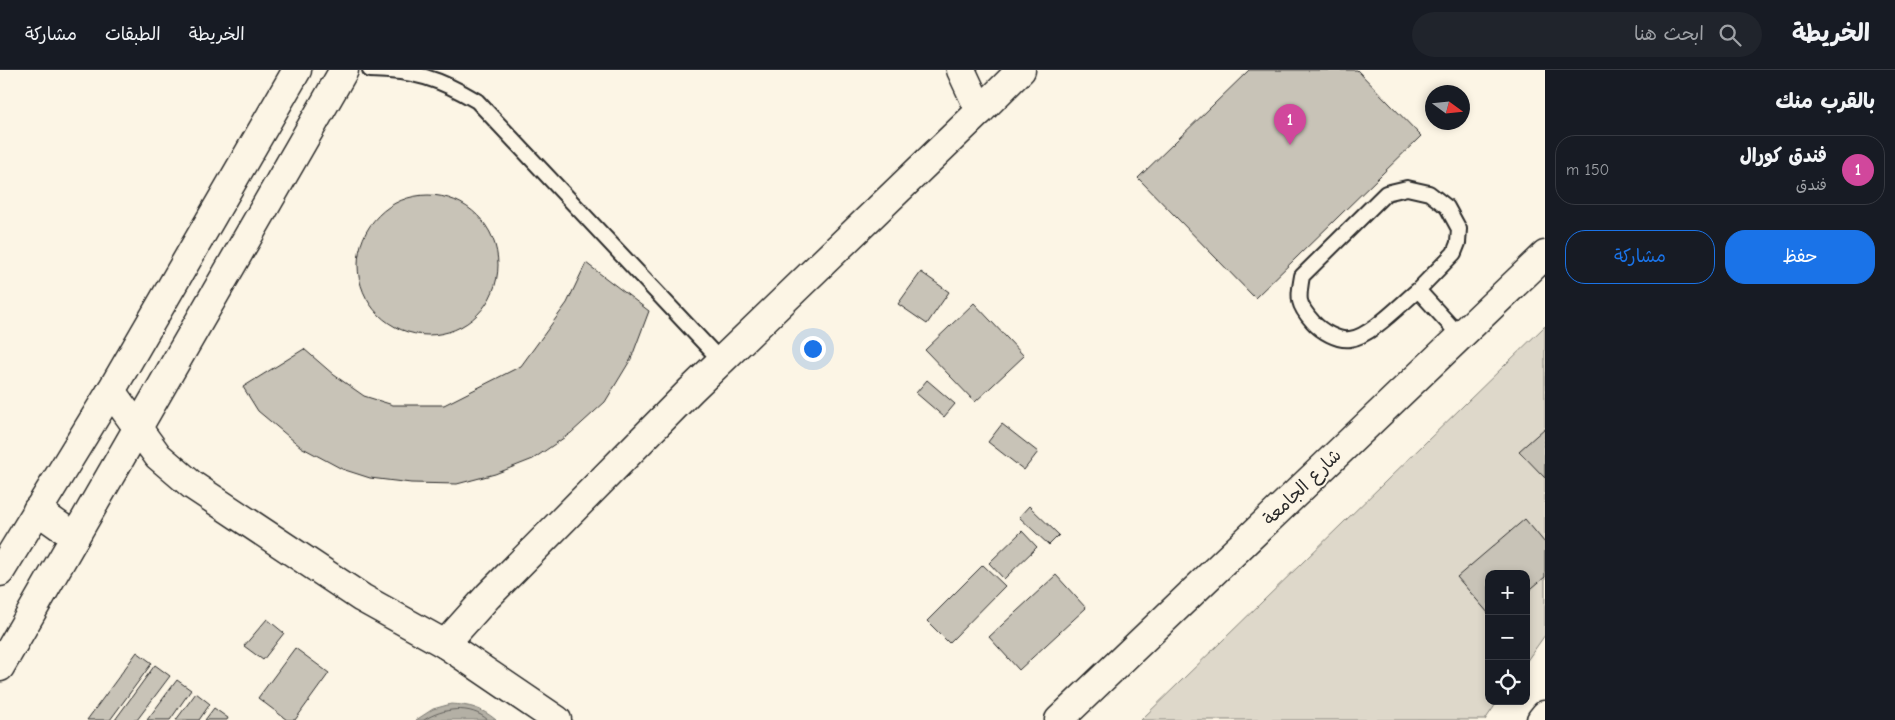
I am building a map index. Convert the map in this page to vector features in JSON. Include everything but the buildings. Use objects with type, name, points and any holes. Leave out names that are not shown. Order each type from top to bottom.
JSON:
[{"type":"street","points":[[0,572],[111,391],[297,70]]},
{"type":"street","points":[[0,667],[344,70]]},
{"type":"street","points":[[961,70],[980,111]]},
{"type":"street","points":[[445,644],[488,596],[691,390],[1021,70]]},
{"type":"street","name":"شارع الجامعة","points":[[1059,720],[1545,255]]},
{"type":"street","points":[[111,391],[158,456],[192,485],[362,598],[445,644],[557,720]]},
{"type":"street","points":[[38,510],[75,537]]},
{"type":"street","points":[[1541,720],[1545,715]]},
{"type":"lane","points":[[370,70],[392,70],[434,78],[477,101],[722,362]]},
{"type":"lane","points":[[1407,188],[1429,193],[1447,207],[1459,229],[1458,243],[1454,253],[1418,290],[1370,331],[1350,340],[1332,336],[1315,325],[1301,309],[1299,292],[1302,276],[1386,193],[1407,188]]},
{"type":"lane","points":[[1418,290],[1460,336]]},
{"type":"shaded area","points":[[1545,326],[1545,635],[1530,656],[1530,570],[1485,570],[1485,705],[1495,705],[1485,720],[1141,720]]},
{"type":"water","points":[[451,704],[475,708],[496,720],[416,720],[433,709]]},
{"type":"place","name":"فندق كورال","points":[[1290,145]]}]
